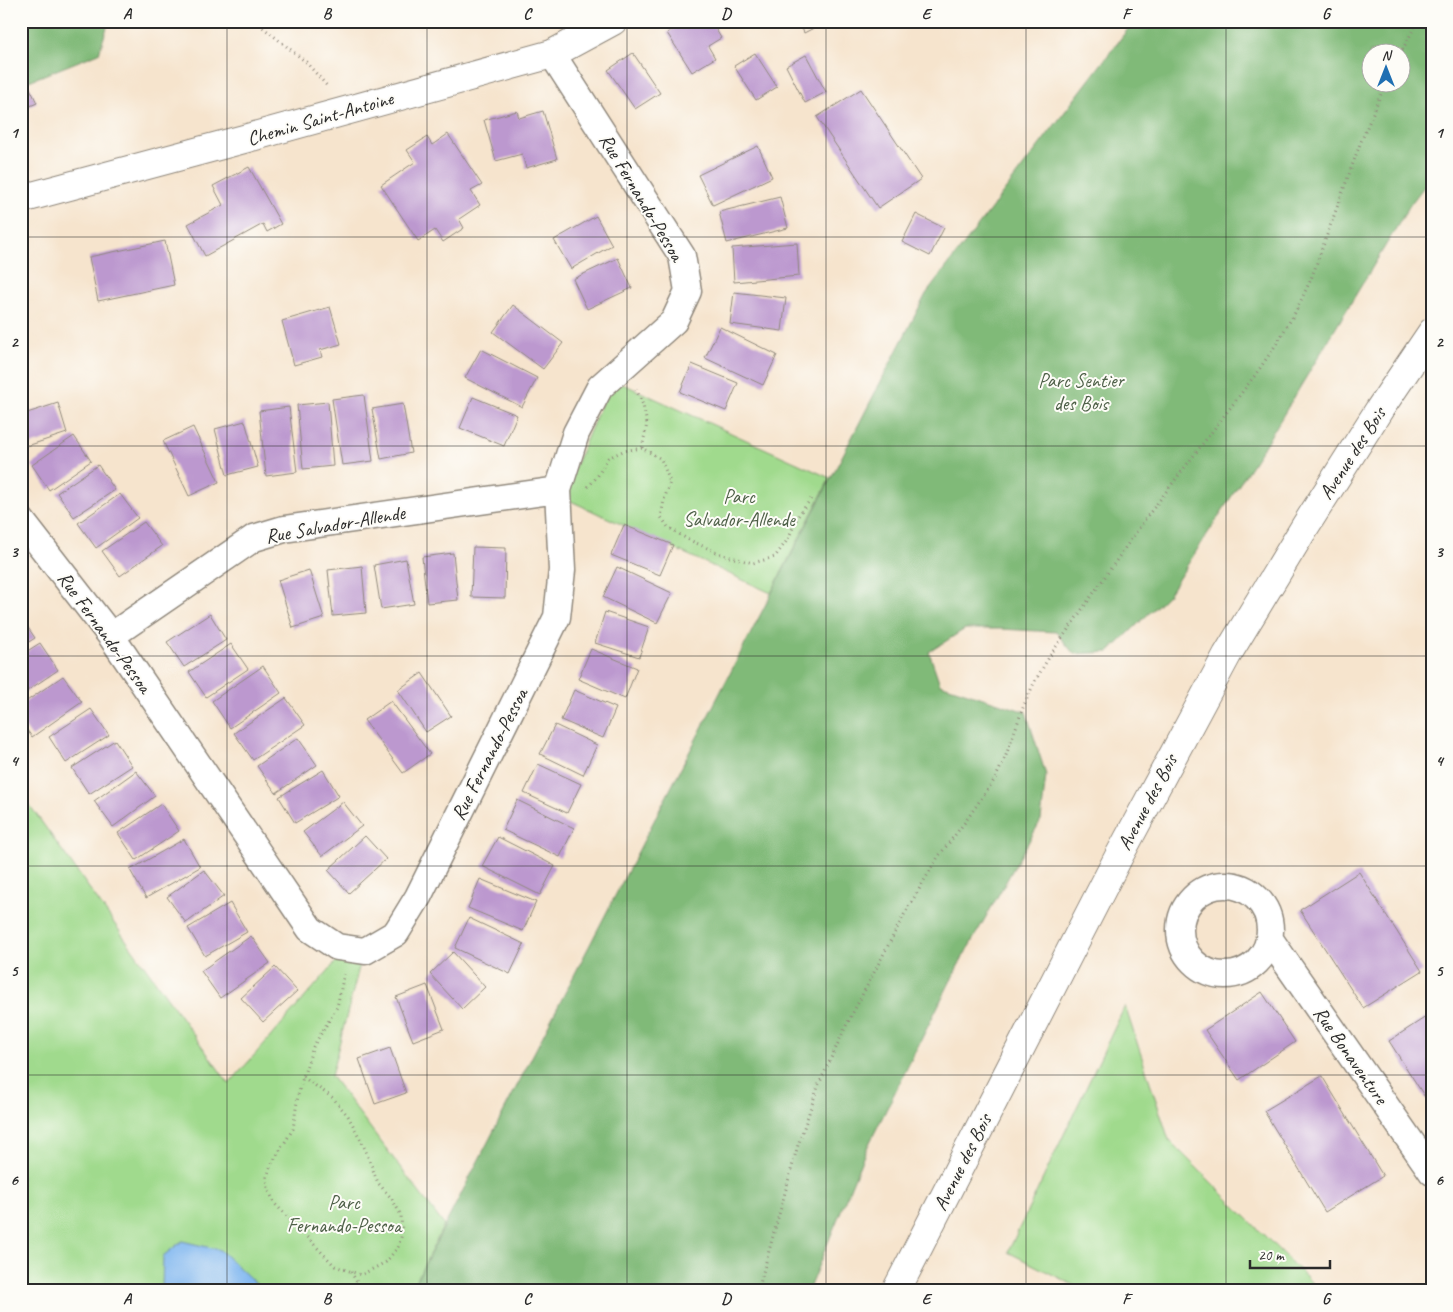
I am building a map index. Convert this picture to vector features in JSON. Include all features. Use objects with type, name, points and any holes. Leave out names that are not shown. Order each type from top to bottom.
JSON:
[{"type":"street","name":"Chemin Saint-Antoine","points":[[21,199],[552,54],[613,21]]},
{"type":"street","name":"Rue Fernando-Pessoa","points":[[21,520],[111,636],[310,929],[337,947],[365,950],[396,933],[418,897],[558,617],[562,570],[558,490],[576,433],[600,387],[674,321],[688,291],[682,256],[552,54]]},
{"type":"street","name":"Avenue des Bois","points":[[896,1291],[1110,872],[1227,655],[1306,525],[1379,410],[1432,332]]},
{"type":"street","name":"Rue Salvador-Allende","points":[[111,636],[254,538],[284,529],[558,490]]},
{"type":"street","name":"Rue Bonaventure","points":[[1269,938],[1432,1172]]},
{"type":"path","points":[[255,21],[306,62],[349,110]]},
{"type":"path","points":[[1407,42],[1418,21]]},
{"type":"path","points":[[758,1291],[798,1144],[819,1084],[846,1026],[899,923],[938,857],[995,779],[1005,758],[1024,705],[1035,681],[1051,654],[1146,518],[1256,374],[1286,327],[1311,279],[1360,144],[1382,92]]},
{"type":"path","points":[[618,371],[636,389],[643,405],[647,424],[642,448]]},
{"type":"path","points":[[558,490],[586,489],[597,477],[608,458],[623,450],[642,448],[661,459],[670,482],[661,517],[668,527],[687,539],[724,555],[754,563],[775,557],[788,539],[798,516],[812,499]]},
{"type":"path","points":[[302,1077],[333,1098],[348,1116],[363,1144],[378,1183],[392,1199],[400,1215],[402,1234],[398,1247],[386,1262],[361,1275],[335,1266],[275,1204],[268,1189],[267,1176],[271,1164],[293,1129],[302,1077],[313,1047],[337,1007],[351,949]]},
{"type":"path","points":[[350,1271],[362,1291]]},
{"type":"green space","points":[[21,21],[109,21],[99,53],[29,81],[21,68]]},
{"type":"green space","name":"Parc Sentier des Bois","points":[[1134,21],[1432,21],[1432,176],[1410,205],[1273,432],[1168,595],[1109,652],[1074,654],[1056,632],[965,629],[929,652],[940,684],[1026,712],[1046,775],[1041,820],[958,966],[866,1150],[808,1291],[411,1291],[926,294]]},
{"type":"green space","name":"Parc Salvador-Allende","points":[[612,379],[830,478],[771,593],[562,497]]},
{"type":"green space","name":"Parc Fernando-Pessoa","points":[[21,793],[229,1084],[342,955],[361,960],[331,1076],[444,1225],[411,1291],[21,1291]]},
{"type":"green space","points":[[1125,1006],[1169,1140],[1320,1291],[1085,1291],[1008,1252]]},
{"type":"water","points":[[182,1241],[220,1250],[264,1291],[162,1291],[163,1256]]},
{"type":"building","points":[[685,21],[711,21],[721,38],[708,46],[715,58],[692,72],[667,33]]},
{"type":"building","points":[[799,21],[827,21],[804,33]]},
{"type":"building","points":[[633,53],[660,93],[635,109],[608,70]]},
{"type":"building","points":[[755,53],[777,87],[756,100],[734,66]]},
{"type":"building","points":[[806,55],[826,92],[805,103],[786,66]]},
{"type":"building","points":[[21,69],[37,103],[21,110]]},
{"type":"building","points":[[861,89],[921,179],[878,208],[817,117]]},
{"type":"building","points":[[517,111],[519,118],[543,111],[557,159],[526,168],[522,154],[496,161],[484,120]]},
{"type":"building","points":[[448,134],[482,185],[471,191],[480,205],[459,219],[464,228],[443,242],[435,230],[418,241],[381,185],[415,162],[407,150],[427,137],[432,145]]},
{"type":"building","points":[[758,146],[772,177],[713,205],[698,175]]},
{"type":"building","points":[[249,167],[281,224],[267,232],[263,224],[205,256],[188,224],[223,205],[213,186]]},
{"type":"building","points":[[780,197],[788,228],[727,243],[719,212]]},
{"type":"building","points":[[916,214],[944,228],[930,256],[902,242]]},
{"type":"building","points":[[596,216],[612,245],[571,269],[554,240]]},
{"type":"building","points":[[165,241],[174,285],[98,301],[89,257]]},
{"type":"building","points":[[797,243],[799,276],[734,282],[732,248]]},
{"type":"building","points":[[618,258],[632,288],[587,309],[573,279]]},
{"type":"building","points":[[734,292],[786,298],[782,331],[730,324]]},
{"type":"building","points":[[513,305],[563,343],[543,369],[493,332]]},
{"type":"building","points":[[330,307],[341,344],[320,350],[322,357],[294,365],[282,321]]},
{"type":"building","points":[[720,327],[777,355],[763,385],[705,358]]},
{"type":"building","points":[[481,349],[537,378],[522,407],[465,378]]},
{"type":"building","points":[[692,364],[738,383],[726,411],[680,392]]},
{"type":"building","points":[[364,395],[373,461],[342,465],[332,399]]},
{"type":"building","points":[[473,397],[517,415],[504,446],[460,428]]},
{"type":"building","points":[[328,402],[333,466],[303,469],[297,405]]},
{"type":"building","points":[[58,403],[67,433],[21,448],[21,415]]},
{"type":"building","points":[[403,404],[411,453],[381,459],[372,409]]},
{"type":"building","points":[[289,407],[297,472],[266,476],[259,411]]},
{"type":"building","points":[[245,421],[258,467],[227,475],[215,429]]},
{"type":"building","points":[[193,427],[219,482],[189,496],[163,441]]},
{"type":"building","points":[[74,436],[91,461],[49,490],[32,465]]},
{"type":"building","points":[[98,465],[115,490],[74,517],[57,493]]},
{"type":"building","points":[[120,494],[138,518],[96,548],[78,523]]},
{"type":"building","points":[[144,522],[162,546],[120,576],[102,551]]},
{"type":"building","points":[[624,525],[673,545],[660,575],[611,555]]},
{"type":"building","points":[[473,547],[506,548],[505,598],[471,597]]},
{"type":"building","points":[[453,553],[458,600],[427,603],[422,557]]},
{"type":"building","points":[[406,559],[414,604],[381,609],[374,565]]},
{"type":"building","points":[[362,566],[366,613],[333,616],[328,570]]},
{"type":"building","points":[[617,567],[672,593],[657,623],[603,597]]},
{"type":"building","points":[[309,570],[324,618],[293,628],[278,580]]},
{"type":"building","points":[[605,612],[649,627],[639,657],[595,643]]},
{"type":"building","points":[[210,614],[226,640],[184,667],[167,642]]},
{"type":"building","points":[[21,617],[35,638],[21,647]]},
{"type":"building","points":[[40,643],[58,670],[21,695],[21,655]]},
{"type":"building","points":[[231,644],[248,669],[206,697],[189,672]]},
{"type":"building","points":[[591,649],[637,668],[625,699],[578,679]]},
{"type":"building","points":[[263,666],[281,693],[230,728],[212,701]]},
{"type":"building","points":[[422,673],[451,716],[426,732],[398,690]]},
{"type":"building","points":[[63,676],[82,702],[32,737],[21,722],[21,705]]},
{"type":"building","points":[[574,690],[616,708],[603,738],[561,720]]},
{"type":"building","points":[[286,698],[305,725],[253,760],[234,733]]},
{"type":"building","points":[[391,701],[430,754],[403,773],[364,720]]},
{"type":"building","points":[[91,709],[109,735],[66,763],[49,737]]},
{"type":"building","points":[[555,725],[597,745],[583,775],[540,754]]},
{"type":"building","points":[[298,738],[317,765],[276,793],[257,766]]},
{"type":"building","points":[[115,740],[132,766],[89,794],[72,768]]},
{"type":"building","points":[[538,764],[581,784],[567,813],[524,793]]},
{"type":"building","points":[[323,770],[339,796],[295,823],[279,797]]},
{"type":"building","points":[[136,771],[155,796],[113,827],[94,801]]},
{"type":"building","points":[[517,800],[574,828],[560,857],[503,830]]},
{"type":"building","points":[[343,802],[362,826],[322,856],[303,832]]},
{"type":"building","points":[[161,804],[179,831],[136,860],[118,833]]},
{"type":"building","points":[[365,836],[386,859],[349,893],[328,870]]},
{"type":"building","points":[[498,837],[555,866],[540,895],[482,866]]},
{"type":"building","points":[[184,839],[200,867],[146,898],[130,870]]},
{"type":"building","points":[[204,870],[224,896],[186,923],[167,897]]},
{"type":"building","points":[[1359,872],[1422,971],[1363,1008],[1300,910]]},
{"type":"building","points":[[480,879],[536,902],[523,931],[468,908]]},
{"type":"building","points":[[230,903],[247,932],[205,956],[188,928]]},
{"type":"building","points":[[469,918],[524,944],[510,974],[455,948]]},
{"type":"building","points":[[251,936],[270,963],[220,998],[201,971]]},
{"type":"building","points":[[453,952],[485,987],[462,1009],[430,974]]},
{"type":"building","points":[[275,967],[297,991],[263,1022],[241,998]]},
{"type":"building","points":[[427,985],[444,1029],[413,1041],[396,997]]},
{"type":"building","points":[[1262,992],[1295,1042],[1239,1080],[1205,1030]]},
{"type":"building","points":[[1432,1013],[1432,1108],[1389,1041]]},
{"type":"building","points":[[390,1048],[406,1093],[375,1104],[359,1059]]},
{"type":"building","points":[[1322,1076],[1383,1176],[1325,1212],[1264,1111]]}]
